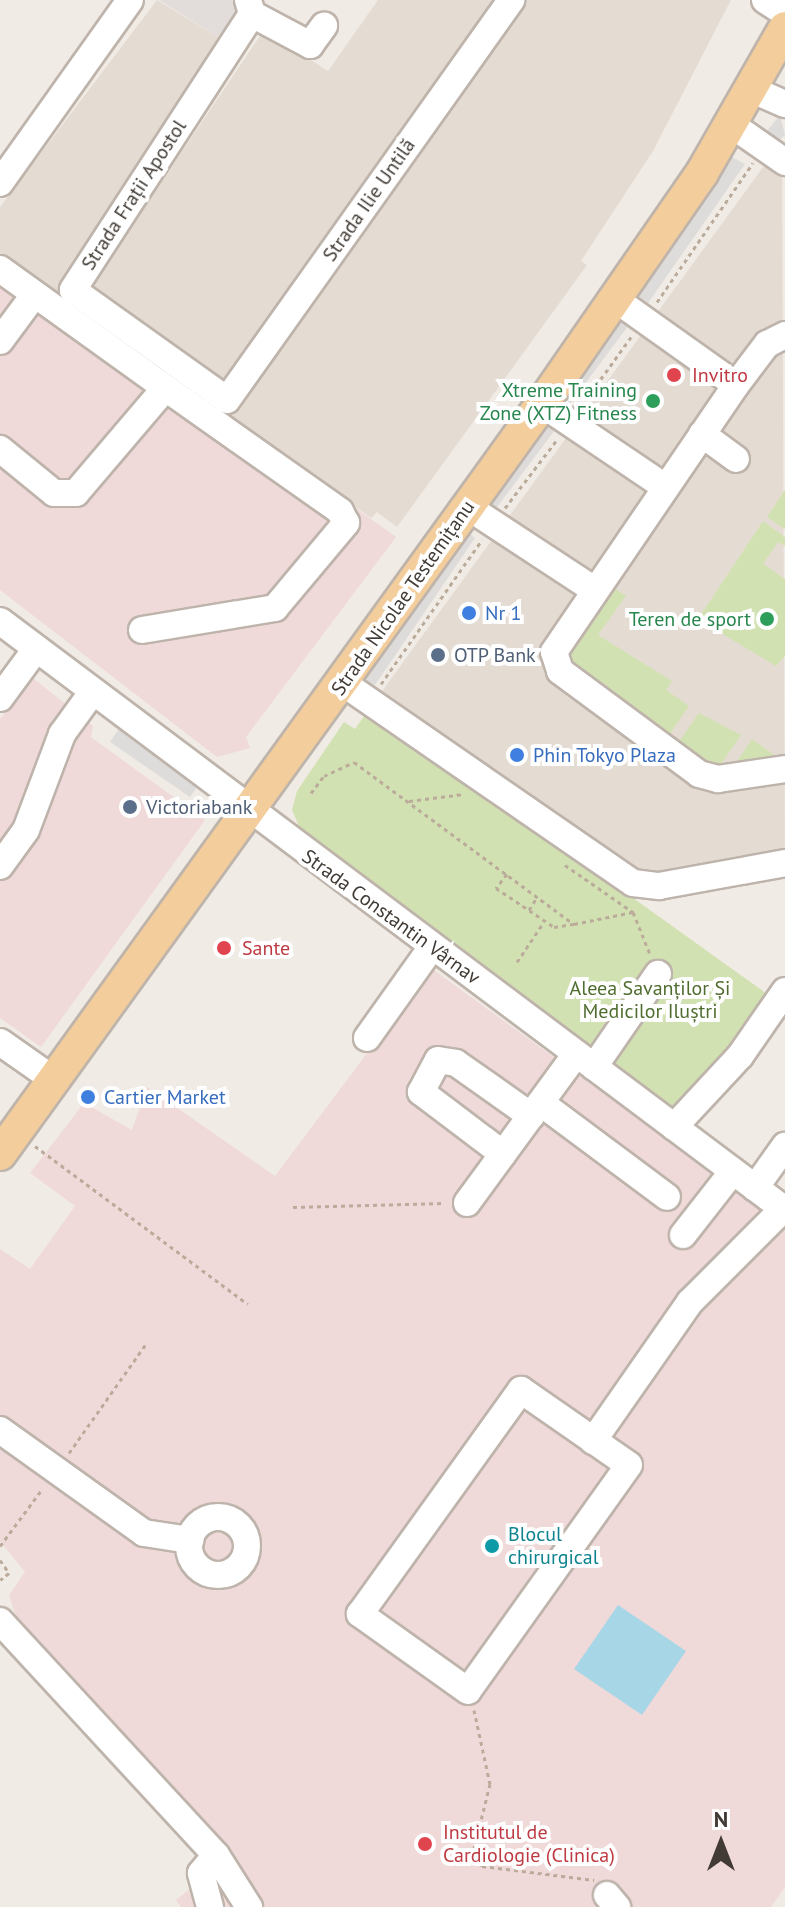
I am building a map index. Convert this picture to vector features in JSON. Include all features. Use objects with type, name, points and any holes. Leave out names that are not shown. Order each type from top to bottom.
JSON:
[{"type":"main road","name":"Strada Nicolae Testemițanu","points":[[8,1143],[542,404],[732,125],[785,28]]},
{"type":"street","points":[[0,183],[9,154],[130,0]]},
{"type":"street","name":"Strada Ilie Untilă","points":[[227,400],[511,0]]},
{"type":"street","points":[[765,0],[785,13]]},
{"type":"street","points":[[249,12],[310,45],[324,26]]},
{"type":"street","name":"Strada Frații Apostol","points":[[227,400],[73,290],[249,12]]},
{"type":"street","points":[[753,90],[785,104]]},
{"type":"street","points":[[732,125],[785,162]]},
{"type":"street","points":[[0,269],[340,511],[346,523],[275,608],[142,630]]},
{"type":"street","points":[[0,341],[34,295],[73,290]]},
{"type":"street","points":[[615,299],[736,385]]},
{"type":"street","points":[[785,335],[767,344],[736,385],[593,589],[554,652],[560,671],[699,774],[718,779],[785,769]]},
{"type":"street","points":[[0,449],[54,493],[76,493],[156,401],[160,384]]},
{"type":"street","points":[[542,404],[665,487]]},
{"type":"street","points":[[702,434],[736,459]]},
{"type":"street","points":[[468,507],[593,589]]},
{"type":"street","name":"Strada Constantin Vârnav","points":[[0,621],[248,813],[784,1209]]},
{"type":"street","points":[[0,698],[36,649]]},
{"type":"street","points":[[343,683],[633,883],[659,886],[785,863]]},
{"type":"street","points":[[0,866],[26,830],[62,734],[91,694]]},
{"type":"street","points":[[367,1038],[432,947]]},
{"type":"street","points":[[467,1203],[536,1109],[585,1061],[658,974]]},
{"type":"street","points":[[674,1127],[740,1056],[785,991]]},
{"type":"street","points":[[0,1042],[54,1080]]},
{"type":"street","points":[[503,1154],[421,1092],[430,1071],[447,1059],[536,1109],[667,1197]]},
{"type":"street","points":[[755,1188],[783,1155]]},
{"type":"street","points":[[683,1235],[733,1171]]},
{"type":"street","points":[[593,1441],[690,1302],[784,1209]]},
{"type":"street","points":[[521,1390],[629,1465],[468,1691],[360,1614],[521,1390]]},
{"type":"street","points":[[0,1430],[144,1533],[190,1540]]},
{"type":"street","points":[[0,1621],[216,1855],[249,1907]]},
{"type":"street","points":[[210,1907],[201,1873],[216,1855]]},
{"type":"path","points":[[311,793],[324,776],[354,762],[574,924]]},
{"type":"path","points":[[409,801],[452,791],[476,802]]},
{"type":"path","points":[[554,857],[633,912],[658,974]]},
{"type":"path","points":[[507,874],[496,888],[545,921],[574,924],[633,912]]},
{"type":"path","points":[[529,910],[537,897]]},
{"type":"path","points":[[517,962],[545,921]]},
{"type":"path","points":[[8,1143],[248,1304]]},
{"type":"path","points":[[293,1207],[467,1203]]},
{"type":"path","points":[[0,1546],[146,1344]]},
{"type":"path","points":[[0,1560],[9,1573],[0,1580]]},
{"type":"path","points":[[468,1691],[490,1784],[474,1848],[482,1866],[591,1877],[612,1901]]},
{"type":"shaded area","points":[[157,0],[223,40],[56,293],[0,252],[0,207]]},
{"type":"shaded area","points":[[159,0],[232,0],[241,15],[223,40]]},
{"type":"shaded area","points":[[378,0],[495,0],[220,386],[86,294],[264,30],[328,71]]},
{"type":"shaded area","points":[[524,0],[731,0],[653,151],[581,261],[587,265],[397,527],[377,512],[371,518],[229,415]]},
{"type":"shaded area","points":[[780,115],[785,135],[773,146],[762,137]]},
{"type":"shaded area","points":[[782,141],[785,868],[653,895],[369,709]]},
{"type":"shaded area","points":[[730,156],[745,164],[646,306],[633,295]]},
{"type":"shaded area","points":[[0,252],[396,537],[246,737],[250,748],[217,757],[0,590]]},
{"type":"shaded area","points":[[617,314],[631,322],[567,408],[556,400]]},
{"type":"shaded area","points":[[543,418],[558,426],[494,511],[482,503]]},
{"type":"shaded area","points":[[465,530],[475,538],[375,685],[359,681]]},
{"type":"shaded area","points":[[33,678],[93,726],[91,737],[205,820],[41,1047],[0,1018],[0,719]]},
{"type":"shaded area","points":[[120,727],[199,784],[190,797],[110,742]]},
{"type":"shaded area","points":[[431,968],[785,1225],[785,1887],[771,1907],[181,1907],[176,1900],[233,1855],[16,1617],[9,1595],[25,1572],[0,1541],[0,1249],[30,1269],[75,1206],[30,1173],[84,1103],[132,1130],[147,1087],[275,1176]]},
{"type":"green space","points":[[785,490],[785,529],[767,517]]},
{"type":"green space","points":[[763,521],[785,537],[785,546],[778,542],[763,564],[785,579],[785,656],[776,666],[704,623],[702,613]]},
{"type":"green space","points":[[608,584],[626,596],[598,635],[672,681],[666,690],[689,706],[667,738],[604,683],[598,689],[568,667],[565,649]]},
{"type":"green space","name":"Aleea Savanților Și Medicilor Iluștri","points":[[369,709],[767,994],[768,1004],[677,1110],[302,833],[292,810],[297,791],[344,722],[355,729]]},
{"type":"green space","points":[[699,713],[741,735],[717,770],[676,746]]},
{"type":"green space","points":[[752,739],[780,759],[785,755],[785,764],[732,769]]},
{"type":"water","points":[[618,1605],[686,1651],[642,1715],[574,1669]]},
{"type":"place","name":"Invitro","points":[[674,375]]},
{"type":"place","name":"Xtreme Training Zone (XTZ) Fitness","points":[[653,401]]},
{"type":"place","name":"Nr 1","points":[[469,613]]},
{"type":"place","name":"Teren de sport","points":[[767,619]]},
{"type":"place","name":"OTP Bank","points":[[438,655]]},
{"type":"place","name":"Phin Tokyo Plaza","points":[[517,755]]},
{"type":"place","name":"Victoriabank","points":[[130,807]]},
{"type":"place","name":"Sante","points":[[224,948]]},
{"type":"place","name":"Cartier Market","points":[[88,1097]]},
{"type":"place","name":"Blocul chirurgical","points":[[492,1546]]},
{"type":"place","name":"Institutul de Cardiologie (Clinica)","points":[[425,1844]]}]
